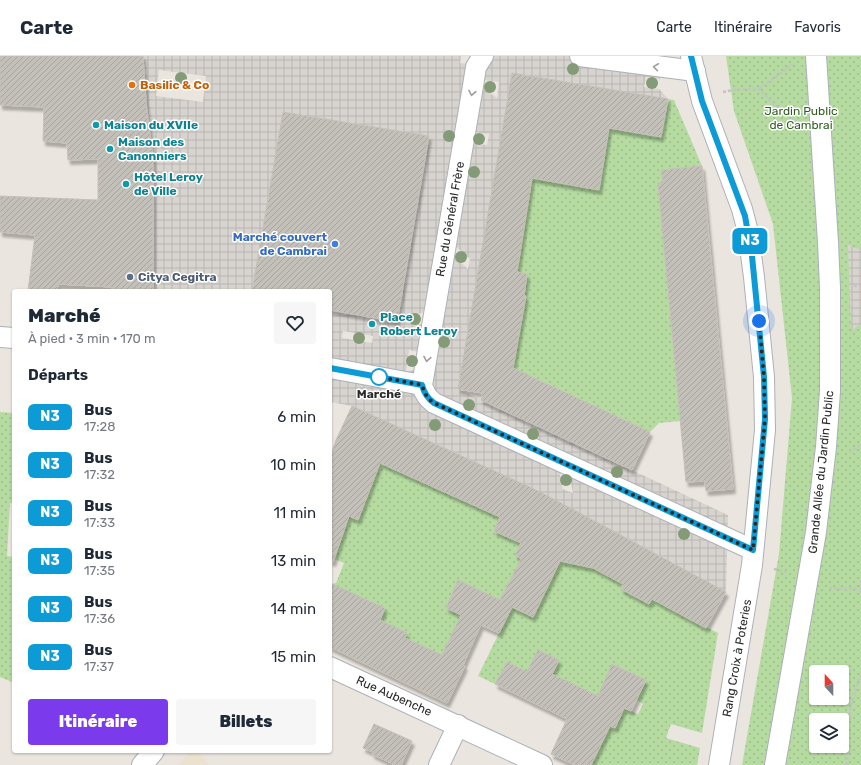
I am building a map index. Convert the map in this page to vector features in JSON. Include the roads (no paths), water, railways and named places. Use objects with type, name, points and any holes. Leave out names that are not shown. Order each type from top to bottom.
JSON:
[{"type":"street","name":"Rue du Général Frère","points":[[422,385],[476,66],[483,56]]},
{"type":"street","points":[[580,56],[693,64]]},
{"type":"street","name":"Grande Allée du Jardin Public","points":[[775,765],[809,576],[820,498],[830,391],[830,288],[822,138],[807,58]]},
{"type":"street","name":"Rang Croix à Poteries","points":[[693,64],[702,101],[745,216],[750,242],[764,377],[765,419],[752,557],[718,765]]},
{"type":"street","points":[[0,337],[12,338]]},
{"type":"street","points":[[332,372],[422,385],[428,399],[434,403],[752,557]]},
{"type":"street","name":"Rue Aubenche","points":[[332,668],[542,765]]},
{"type":"street","points":[[439,765],[458,725]]},
{"type":"street","points":[[142,765],[152,753]]},
{"type":"place","name":"Basilic & Co","points":[[132,85]]},
{"type":"place","name":"Maison du XVIIe","points":[[96,125]]},
{"type":"place","name":"Maison des Canonniers","points":[[110,149]]},
{"type":"place","name":"Hôtel Leroy de Ville","points":[[126,184]]},
{"type":"place","name":"Marché couvert de Cambrai","points":[[335,244]]},
{"type":"place","name":"Citya Cegitra","points":[[130,277]]},
{"type":"place","name":"Place Robert Leroy","points":[[372,324]]},
{"type":"place","name":"Marché","points":[[379,377]]},
{"type":"park label","name":"Jardin Public de Cambrai","points":[[801,118]]}]
